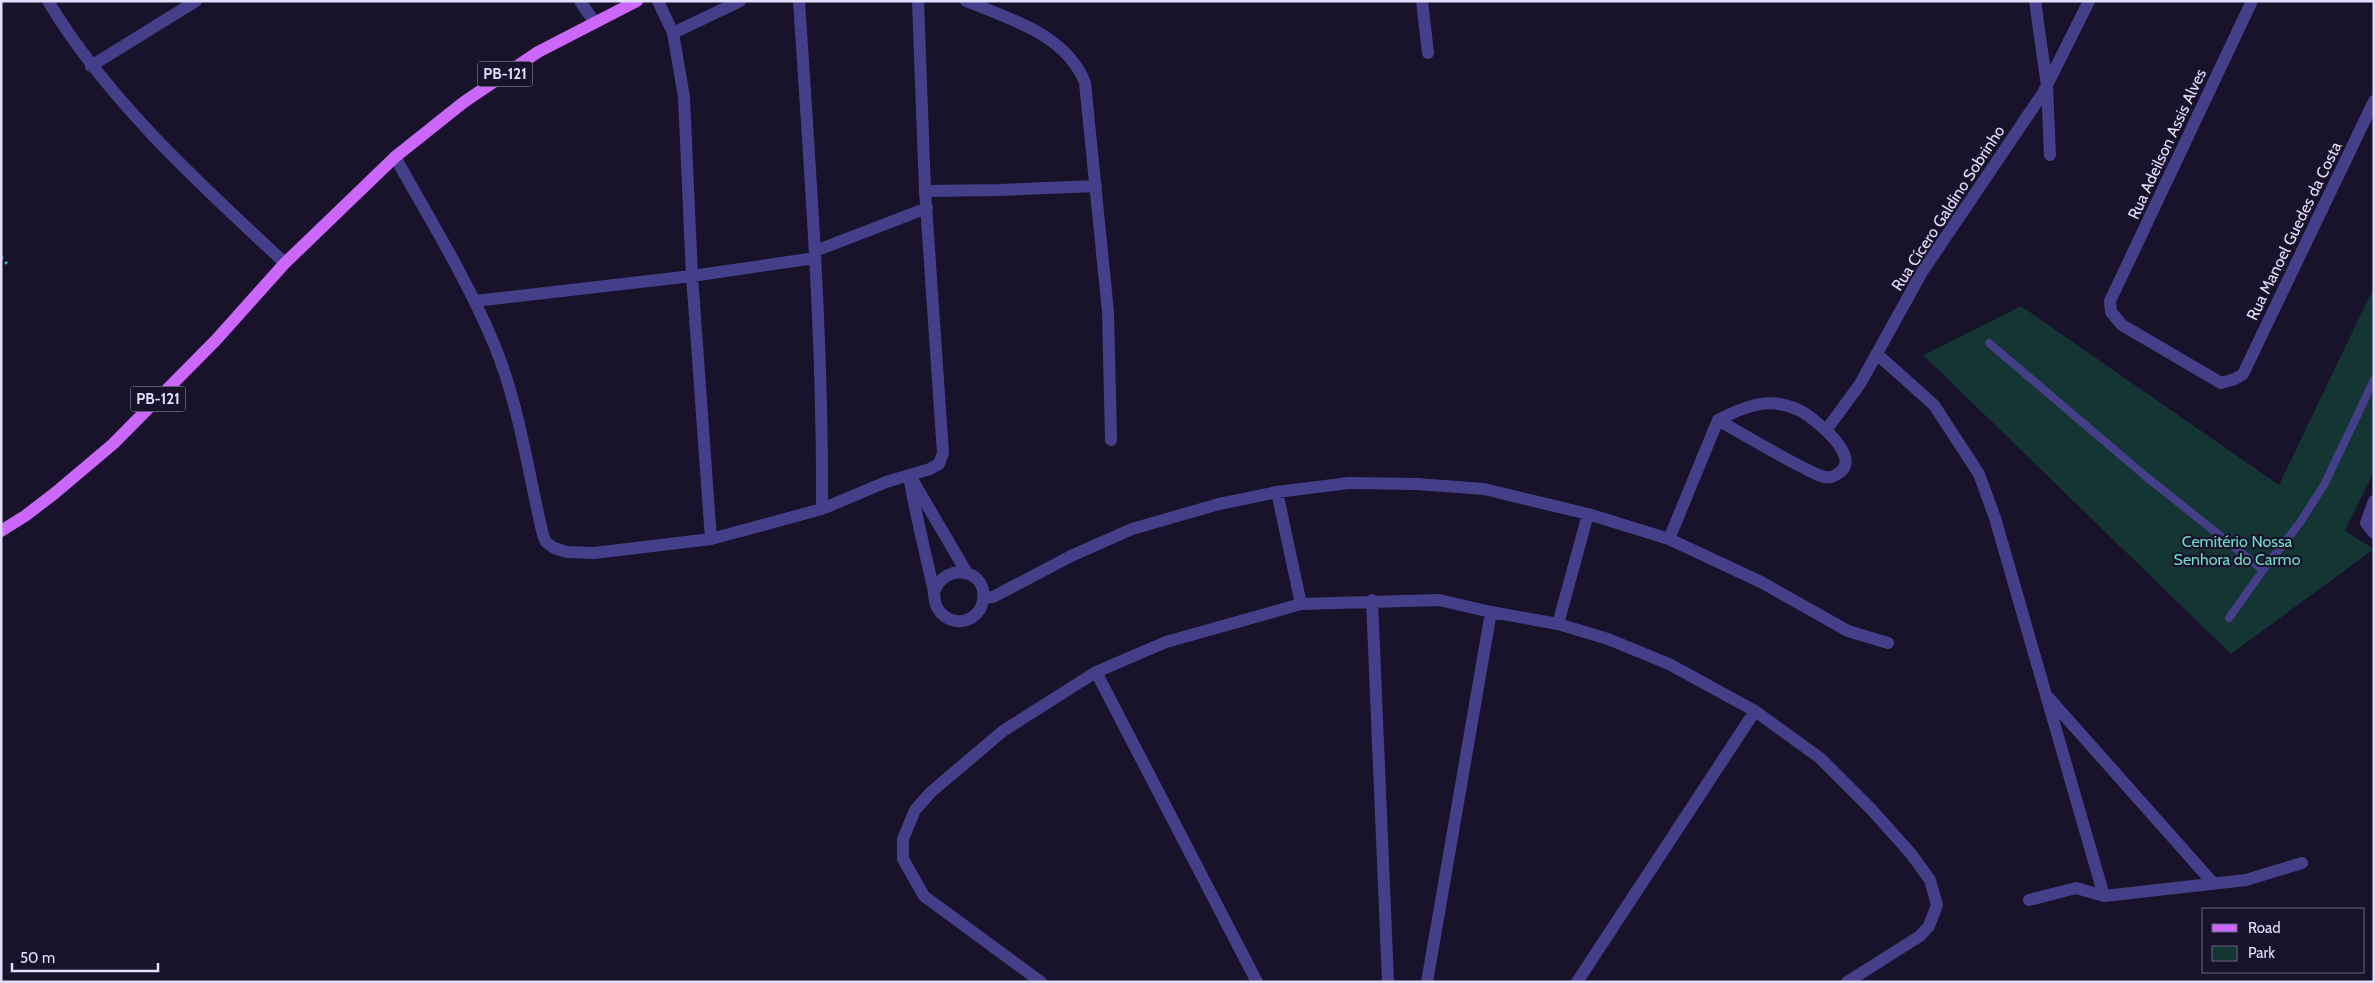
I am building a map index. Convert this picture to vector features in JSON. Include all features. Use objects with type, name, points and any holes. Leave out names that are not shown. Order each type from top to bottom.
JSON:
[{"type":"main road","name":"PB-121","points":[[1,531],[25,516],[55,493],[113,444],[216,340],[285,262],[384,166],[464,102],[538,52],[637,1]]},
{"type":"street","points":[[48,1],[91,66],[198,183],[285,262]]},
{"type":"street","points":[[91,66],[196,1]]},
{"type":"street","points":[[580,1],[595,23]]},
{"type":"street","points":[[658,1],[673,32],[684,96],[692,276],[711,539]]},
{"type":"street","points":[[673,32],[740,1]]},
{"type":"street","points":[[800,1],[815,255],[822,443],[822,509]]},
{"type":"street","points":[[395,157],[475,301],[494,345],[507,381],[546,542],[554,548],[567,552],[594,553],[711,539],[822,509],[886,482],[930,469],[939,464],[943,453],[925,191],[918,1]]},
{"type":"street","points":[[966,1],[1011,20],[1053,42],[1069,54],[1079,68],[1085,84],[1108,312],[1111,440]]},
{"type":"street","points":[[1422,1],[1428,53]]},
{"type":"street","points":[[2035,1],[2047,86],[2050,155]]},
{"type":"street","name":"Rua Cícero Galdino Sobrinho","points":[[1826,429],[1860,384],[1878,355],[1922,272],[2047,86],[2089,1]]},
{"type":"street","name":"Rua Adeilson Assis Alves","points":[[2243,374],[2228,382],[2221,383],[2210,378],[2122,325],[2111,312],[2110,301],[2252,1]]},
{"type":"street","name":"Rua Manoel Guedes da Costa","points":[[2243,374],[2374,101]]},
{"type":"street","points":[[925,191],[1096,186]]},
{"type":"street","points":[[475,301],[692,276],[815,255],[927,208]]},
{"type":"street","points":[[1878,355],[1934,404],[1980,474],[1995,518],[2104,896]]},
{"type":"street","points":[[1669,539],[1718,420],[1734,412],[1755,406],[1778,404],[1801,411],[1826,429],[1842,450],[1846,465],[1841,472],[1833,477],[1824,477],[1779,455],[1718,420]]},
{"type":"street","points":[[909,475],[967,573],[980,583],[984,598],[980,611],[975,616],[963,621],[956,621],[944,616],[936,605],[909,475]]},
{"type":"street","points":[[984,598],[993,597],[1071,556],[1132,529],[1219,504],[1276,492],[1350,483],[1426,484],[1484,489],[1588,514],[1669,539],[1760,582],[1848,631],[1888,643]]},
{"type":"street","points":[[1276,492],[1301,604]]},
{"type":"street","points":[[2374,501],[2366,523],[2374,533]]},
{"type":"street","points":[[1558,624],[1588,514]]},
{"type":"street","points":[[934,592],[939,582],[946,575],[956,572],[967,573]]},
{"type":"street","points":[[1372,600],[1388,982]]},
{"type":"street","points":[[1041,982],[924,896],[903,859],[902,839],[915,810],[931,792],[1004,731],[1096,672],[1166,642],[1301,604],[1372,600],[1439,600],[1558,624],[1608,639],[1669,664],[1755,711],[1820,758],[1872,810],[1912,855],[1930,880],[1936,897],[1935,914],[1920,936],[1847,982]]},
{"type":"street","points":[[1428,982],[1491,612]]},
{"type":"street","points":[[1096,672],[1257,982]]},
{"type":"street","points":[[2044,692],[2213,883]]},
{"type":"street","points":[[1577,982],[1755,711]]},
{"type":"street","points":[[2029,900],[2076,888],[2104,896],[2246,880],[2302,863]]},
{"type":"lane","points":[[1989,343],[2144,475],[2263,570]]},
{"type":"lane","points":[[2229,618],[2299,524],[2324,485],[2374,380]]},
{"type":"path","points":[[1,257],[6,264]]},
{"type":"green space","name":"Cemitério Nossa Senhora do Carmo","points":[[2374,287],[2374,471],[2345,531],[2374,549],[2231,654],[1923,355],[2021,306],[2279,485]]}]
